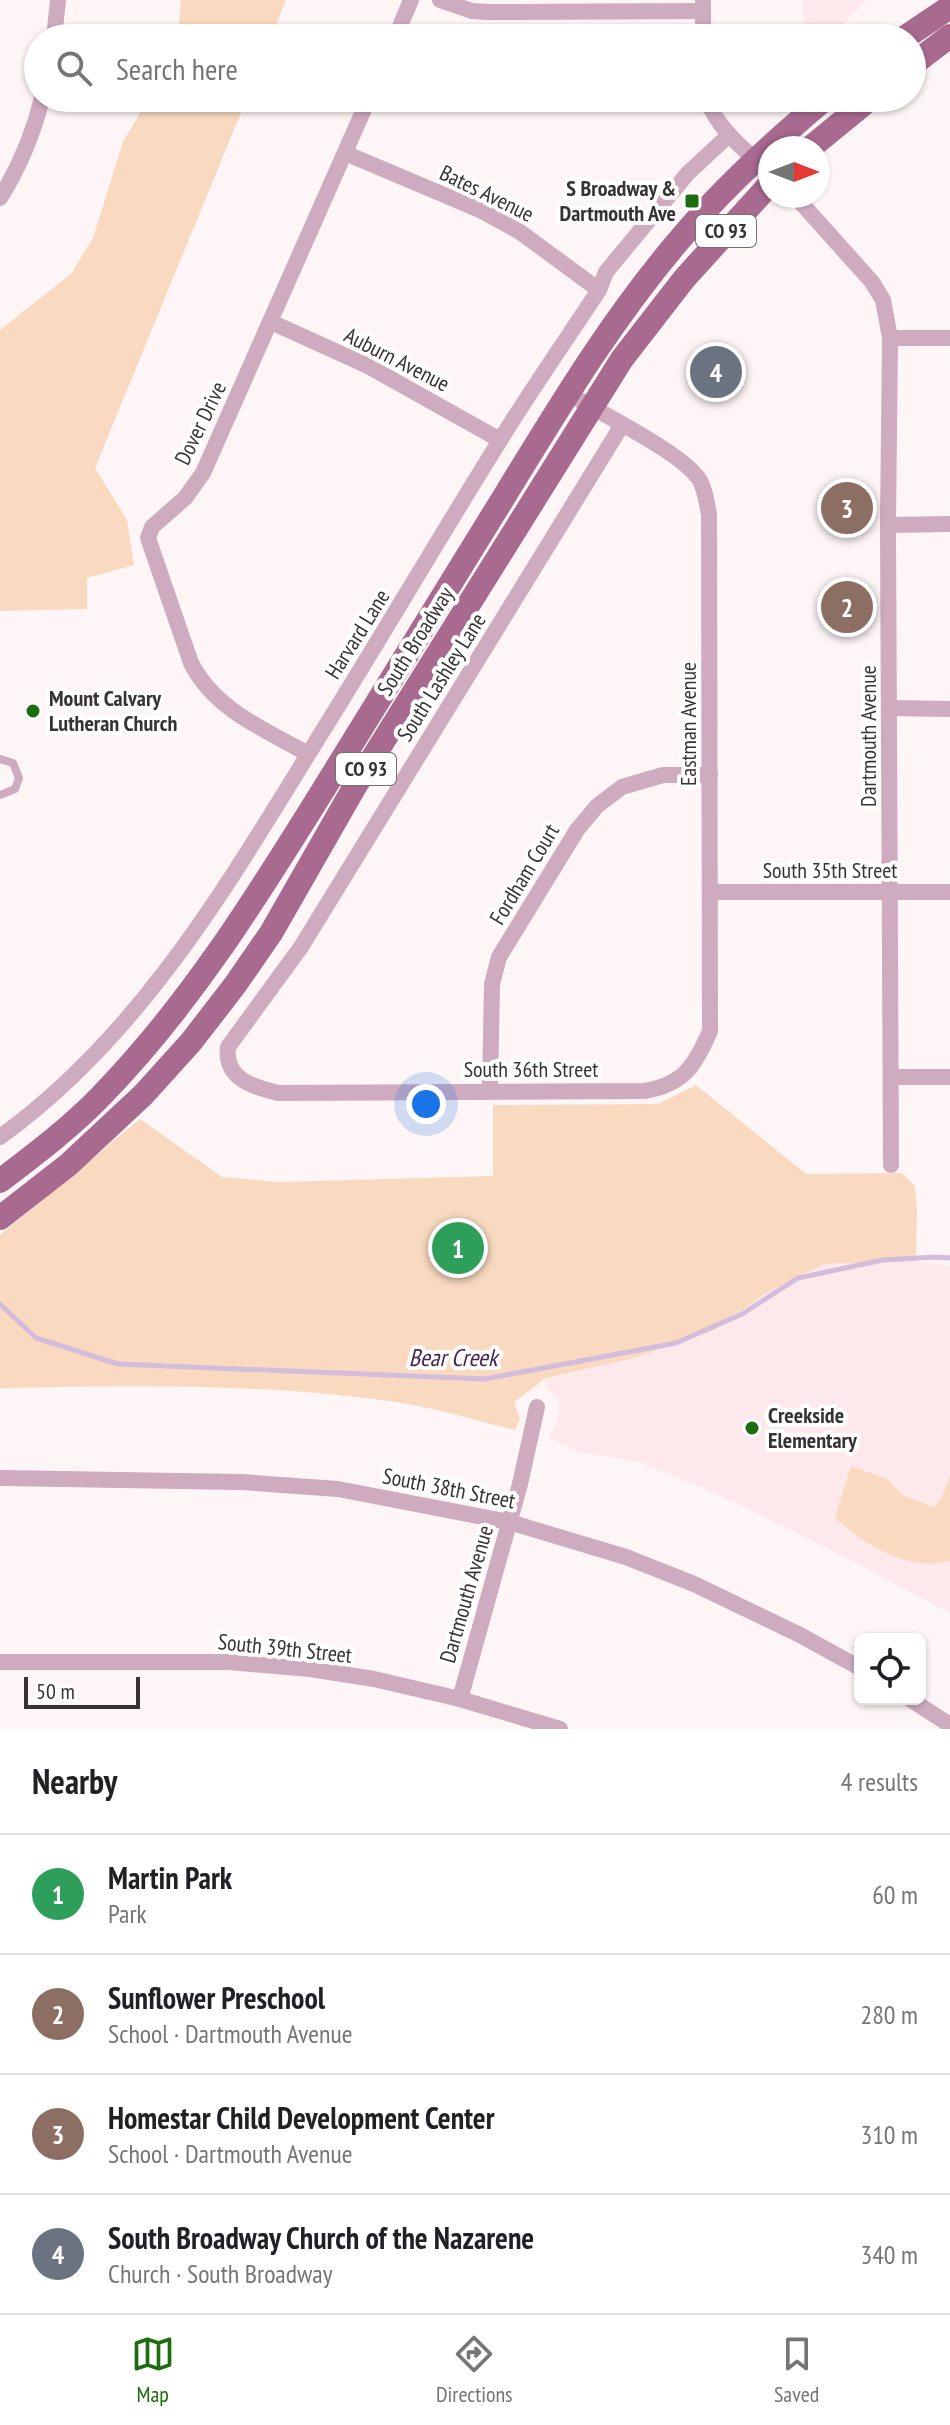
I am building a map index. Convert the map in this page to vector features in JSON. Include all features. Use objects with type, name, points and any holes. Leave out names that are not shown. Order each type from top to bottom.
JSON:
[{"type":"main road","points":[[925,24],[950,7]]},
{"type":"main road","points":[[926,54],[950,36]]},
{"type":"main road","name":"South Broadway","points":[[791,136],[813,112]]},
{"type":"main road","points":[[825,136],[854,112]]},
{"type":"main road","name":"South Broadway","points":[[0,1181],[98,1099],[139,1055],[230,937],[568,393],[652,272],[712,203],[758,170]]},
{"type":"main road","name":"South Broadway","points":[[0,1218],[68,1165],[143,1095],[191,1042],[235,985],[271,933],[354,788],[622,359],[668,298],[758,197]]},
{"type":"street","points":[[55,24],[58,0]]},
{"type":"street","points":[[401,24],[411,0]]},
{"type":"street","points":[[440,0],[472,11],[489,12],[703,6]]},
{"type":"street","points":[[0,198],[22,162],[39,112]]},
{"type":"street","name":"Dover Drive","points":[[308,754],[234,712],[211,694],[200,680],[191,663],[148,538],[152,527],[185,498],[203,473],[363,112]]},
{"type":"street","points":[[712,112],[729,135],[758,161]]},
{"type":"street","name":"Harvard Lane","points":[[0,1137],[43,1103],[100,1050],[155,986],[208,915],[500,440],[599,290],[606,272],[688,173],[729,135]]},
{"type":"street","name":"Bates Avenue","points":[[345,153],[508,225],[599,290]]},
{"type":"street","name":"Dartmouth Avenue","points":[[806,208],[872,282],[883,300],[890,338],[891,1165]]},
{"type":"street","name":"Auburn Avenue","points":[[271,322],[368,366],[500,440]]},
{"type":"street","points":[[890,338],[950,338]]},
{"type":"street","name":"Eastman Avenue","points":[[568,393],[684,462],[699,480],[709,515],[710,1031],[698,1059],[677,1080],[644,1091]]},
{"type":"street","name":"South Lashley Lane","points":[[232,1071],[226,1060],[228,1047],[301,947],[622,425]]},
{"type":"street","points":[[888,525],[950,524]]},
{"type":"street","points":[[889,708],[950,709]]},
{"type":"street","name":"Fordham Court","points":[[490,1090],[492,984],[499,957],[577,830],[597,806],[622,787],[663,775],[710,775]]},
{"type":"street","name":"South 35th Street","points":[[711,892],[950,892]]},
{"type":"street","name":"South 36th Street","points":[[232,1071],[259,1088],[278,1093],[644,1091]]},
{"type":"street","points":[[892,1077],[950,1077]]},
{"type":"street","name":"Dartmouth Avenue","points":[[460,1699],[537,1407]]},
{"type":"street","name":"South 38th Street","points":[[0,1478],[241,1482],[338,1489],[509,1522],[626,1557],[694,1584],[854,1665]]},
{"type":"street","name":"South 39th Street","points":[[0,1662],[228,1662],[349,1675],[460,1699],[560,1729]]},
{"type":"street","points":[[919,1705],[950,1725]]},
{"type":"lane","points":[[0,759],[13,763],[19,778],[15,789],[0,795]]},
{"type":"shaded area","points":[[181,0],[286,0],[277,24],[179,24]]},
{"type":"shaded area","points":[[803,0],[866,0],[843,24],[804,24]]},
{"type":"shaded area","points":[[141,112],[241,112],[95,468],[127,520],[134,565],[87,578],[87,609],[0,611],[0,330],[71,274],[93,238],[123,142]]},
{"type":"shaded area","points":[[696,1085],[806,1174],[902,1173],[915,1186],[916,1261],[824,1264],[765,1294],[714,1330],[634,1358],[546,1378],[514,1402],[520,1419],[515,1430],[408,1404],[307,1392],[154,1386],[0,1388],[0,1235],[140,1119],[222,1177],[279,1182],[493,1176],[493,1105],[658,1104]]},
{"type":"shaded area","name":"Creekside Elementary","points":[[916,1261],[950,1266],[950,1613],[814,1541],[714,1493],[640,1462],[579,1452],[549,1438],[559,1418],[559,1400],[546,1387],[546,1378],[634,1358],[714,1330],[771,1290],[824,1264]]},
{"type":"shaded area","points":[[851,1466],[887,1479],[902,1495],[934,1507],[941,1499],[950,1476],[950,1561],[918,1563],[888,1554],[859,1537],[835,1517]]},
{"type":"waterway","name":"Bear Creek","points":[[0,1304],[36,1338],[118,1364],[485,1379],[676,1343],[742,1314],[798,1278],[883,1260],[950,1258]]},
{"type":"place","name":"S Broadway & Dartmouth Ave","points":[[692,201]]},
{"type":"place","name":"South Broadway Church of the Nazarene","points":[[716,372]]},
{"type":"place","name":"Homestar Child Development Center","points":[[847,508]]},
{"type":"place","name":"Sunflower Preschool","points":[[847,607]]},
{"type":"place","name":"Mount Calvary Lutheran Church","points":[[33,711]]},
{"type":"place","name":"Martin Park","points":[[458,1248]]},
{"type":"place","name":"Creekside Elementary","points":[[752,1428]]}]
